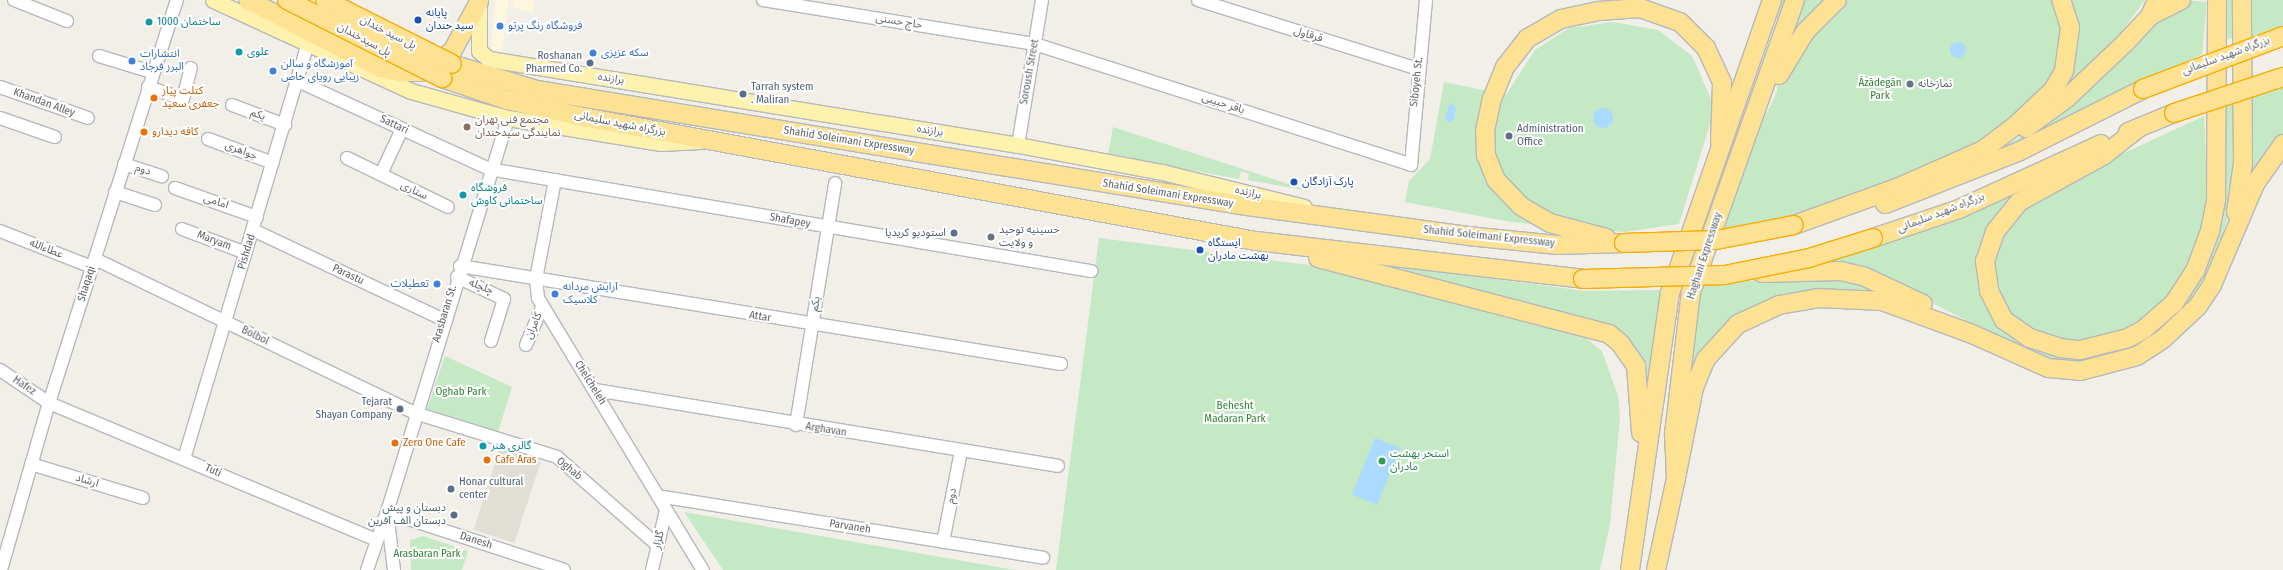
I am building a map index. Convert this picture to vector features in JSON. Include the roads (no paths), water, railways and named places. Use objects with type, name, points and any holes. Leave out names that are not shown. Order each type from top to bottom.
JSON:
[{"type":"highway","name":"پل سیدخندان","points":[[287,0],[447,71]]},
{"type":"highway","name":"پل سید خندان","points":[[325,0],[447,71]]},
{"type":"highway","name":"Haghani Expressway","points":[[1630,570],[1670,293],[1720,142],[1772,0]]},
{"type":"highway","name":"Haghani Expressway","points":[[1656,570],[1676,478],[1674,434],[1691,292],[1755,120],[1795,0]]},
{"type":"highway","points":[[1755,120],[1805,32],[1837,0]]},
{"type":"highway","points":[[1983,150],[2034,109],[2059,81],[2070,41],[2070,27],[2060,0]]},
{"type":"highway","points":[[1794,225],[1897,188],[1983,150],[2048,113],[2092,76],[2153,8],[2181,0]]},
{"type":"highway","points":[[2140,127],[2104,155],[2019,202],[1995,232],[1985,261],[1989,291],[2004,320],[2030,338],[2060,348],[2080,350],[2128,338],[2158,319],[2174,303],[2195,271],[2210,231],[2216,199],[2217,0]]},
{"type":"highway","points":[[2233,232],[2243,163],[2242,0]]},
{"type":"highway","points":[[247,5],[381,68],[400,72],[421,72],[442,59],[464,33],[480,1]]},
{"type":"highway","points":[[1624,244],[1550,223],[1521,206],[1496,180],[1486,155],[1485,131],[1492,99],[1505,67],[1528,38],[1561,19],[1599,11],[1640,8],[1680,22],[1706,48],[1722,83],[1720,142]]},
{"type":"highway","name":"بزرگراه شهید سلیمانی","points":[[1624,244],[1716,240],[1869,209],[1970,174],[2143,89],[2283,36]]},
{"type":"highway","name":"بزرگراه شهید سلیمانی","points":[[447,71],[507,100],[706,141]]},
{"type":"highway","name":"بزرگراه شهید سلیمانی","points":[[447,71],[536,90],[1381,226]]},
{"type":"highway","name":"بزرگراه شهید سلیمانی","points":[[1256,241],[1583,279],[1725,275],[1809,258],[1959,209],[2174,113],[2283,77]]},
{"type":"highway","points":[[706,141],[1256,241],[1609,334],[1628,353],[1640,384],[1641,492]]},
{"type":"highway","points":[[1676,478],[1699,372],[1717,344],[1749,316],[1795,302],[1850,298],[1901,306],[1972,334],[2048,368],[2080,371],[2137,356],[2163,339],[2198,306],[2212,285],[2233,232],[2264,167],[2283,144]]},
{"type":"highway","name":"Shahid Soleimani Expressway","points":[[1381,226],[1558,245],[1624,244]]},
{"type":"highway","points":[[1725,275],[1827,270],[1863,276],[1926,305],[1972,334]]},
{"type":"main road","points":[[213,0],[247,5],[308,44],[389,84],[508,118],[660,143],[706,141]]},
{"type":"main road","name":"برازنده","points":[[480,1],[479,51],[489,59],[1018,145],[1162,172],[1381,226]]},
{"type":"street","points":[[14,0],[68,21]]},
{"type":"street","name":"Shaqaqi","points":[[1,570],[49,403],[152,72],[177,0]]},
{"type":"street","name":"حاج حسنی","points":[[763,0],[1035,44]]},
{"type":"street","name":"Soroush Street","points":[[1018,145],[1042,0]]},
{"type":"street","name":"قرقاول","points":[[1198,0],[1418,69]]},
{"type":"street","name":"Siboyeh St.","points":[[1411,165],[1418,69],[1426,0]]},
{"type":"street","name":"Pishdad","points":[[184,459],[308,44]]},
{"type":"street","name":"باقر حبیبی","points":[[1035,44],[1411,165]]},
{"type":"street","points":[[99,56],[152,72]]},
{"type":"street","points":[[148,87],[183,99],[191,68]]},
{"type":"street","name":"Sattari","points":[[298,81],[489,169]]},
{"type":"street","name":"Khandan Alley","points":[[0,87],[88,118]]},
{"type":"street","name":"یکم","points":[[232,106],[285,125]]},
{"type":"street","points":[[0,118],[55,137]]},
{"type":"street","name":"Arasbaran St.","points":[[367,570],[387,512],[415,412],[489,169],[508,118]]},
{"type":"street","points":[[380,174],[402,129]]},
{"type":"street","name":"جواهری","points":[[208,139],[273,163]]},
{"type":"street","name":"ستاری","points":[[348,158],[448,207]]},
{"type":"street","name":"دوم","points":[[124,164],[162,176]]},
{"type":"street","name":"Shafapey","points":[[489,169],[828,228],[1091,271]]},
{"type":"street","name":"Chelcheleh","points":[[555,180],[536,279],[542,307],[595,390],[703,570]]},
{"type":"street","name":"یکم","points":[[796,425],[813,325],[834,183]]},
{"type":"street","name":"امامی","points":[[175,188],[257,217]]},
{"type":"street","points":[[115,192],[155,205]]},
{"type":"street","name":"Maryam","points":[[182,229],[246,253]]},
{"type":"street","name":"Parastu","points":[[253,230],[444,320]]},
{"type":"street","name":"عطاءالله","points":[[0,231],[93,263]]},
{"type":"street","name":"Bolbol","points":[[93,263],[225,322],[415,412]]},
{"type":"street","name":"Attar","points":[[458,271],[536,279],[1061,364]]},
{"type":"street","name":"چلچله","points":[[458,271],[504,298],[491,342]]},
{"type":"street","name":"کامران","points":[[526,345],[542,307]]},
{"type":"street","name":"Hafez","points":[[0,370],[49,403]]},
{"type":"street","name":"Arghavan","points":[[595,390],[796,425],[1058,466]]},
{"type":"street","name":"Tuti","points":[[49,403],[377,540]]},
{"type":"street","name":"Oghab","points":[[415,412],[557,457],[657,545]]},
{"type":"street","name":"دوم","points":[[943,542],[961,451]]},
{"type":"street","name":"ارشاد","points":[[31,464],[143,498]]},
{"type":"street","name":"Parvaneh","points":[[658,496],[1043,558]]},
{"type":"street","name":"گلزار","points":[[652,570],[666,510]]},
{"type":"street","name":"Arasbaran St.","points":[[387,512],[394,570]]},
{"type":"street","name":"Danesh","points":[[387,512],[550,568],[564,570]]},
{"type":"water","points":[[1958,42],[1965,47],[1966,50],[1961,57],[1958,58],[1951,53],[1950,50],[1955,43]]},
{"type":"water","points":[[1450,102],[1456,108],[1454,120],[1449,123],[1445,118]]},
{"type":"water","points":[[1599,108],[1607,108],[1613,114],[1613,122],[1607,128],[1599,128],[1593,122],[1593,114]]},
{"type":"water","name":"استخر بهشت مادران","points":[[1375,438],[1400,448],[1377,505],[1352,495]]},
{"type":"place","name":"پایانه سید خندان","points":[[418,20]]},
{"type":"place","name":"ساختمان 1000","points":[[149,22]]},
{"type":"place","name":"فروشگاه رنگ پرتو","points":[[500,26]]},
{"type":"place","name":"علوی","points":[[239,52]]},
{"type":"place","name":"سکه عزیزی","points":[[593,53]]},
{"type":"place","name":"انتشارات البرز فرجاد","points":[[132,61]]},
{"type":"place","name":"Roshanan Pharmed Co.","points":[[590,63]]},
{"type":"place","name":"آموزشگاه و سالن زیبایی رویای خاص","points":[[273,71]]},
{"type":"place","name":"نمازخانه","points":[[1910,84]]},
{"type":"place","name":"Tarrah system . Maliran","points":[[743,94]]},
{"type":"place","name":"کتلت پیاز جعفری سعید","points":[[154,98]]},
{"type":"place","name":"مجتمع فنی تهران نمایندگی سیدخندان","points":[[467,127]]},
{"type":"place","name":"کافه دیدارو","points":[[144,132]]},
{"type":"place","name":"Administration Office","points":[[1509,136]]},
{"type":"place","name":"پارک آزادگان","points":[[1294,182]]},
{"type":"place","name":"فروشگاه ساختمانی کاوش","points":[[463,195]]},
{"type":"place","name":"استودیو کریدیا","points":[[954,233]]},
{"type":"place","name":"حسینیه توحید و ولایت","points":[[991,237]]},
{"type":"place","name":"ایستگاه بهشت مادران","points":[[1200,250]]},
{"type":"place","name":"تعطیلات","points":[[437,284]]},
{"type":"place","name":"آرایش مردانه کلاسیک","points":[[555,294]]},
{"type":"place","name":"Tejarat Shayan Company","points":[[400,409]]},
{"type":"place","name":"Zero One Cafe","points":[[395,443]]},
{"type":"place","name":"گالری هنر","points":[[483,446]]},
{"type":"place","name":"Cafe Aras","points":[[487,460]]},
{"type":"place","name":"استخر بهشت مادران","points":[[1382,461]]},
{"type":"place","name":"Honar cultural center","points":[[451,489]]},
{"type":"place","name":"دبستان و پیش دبستان الف آفرین","points":[[454,515]]},
{"type":"park label","name":"Āzādegān Park","points":[[1880,90]]},
{"type":"park label","name":"Oghab Park","points":[[461,392]]},
{"type":"park label","name":"Behesht Madaran Park","points":[[1235,413]]},
{"type":"park label","name":"Arasbaran Park","points":[[427,554]]}]
